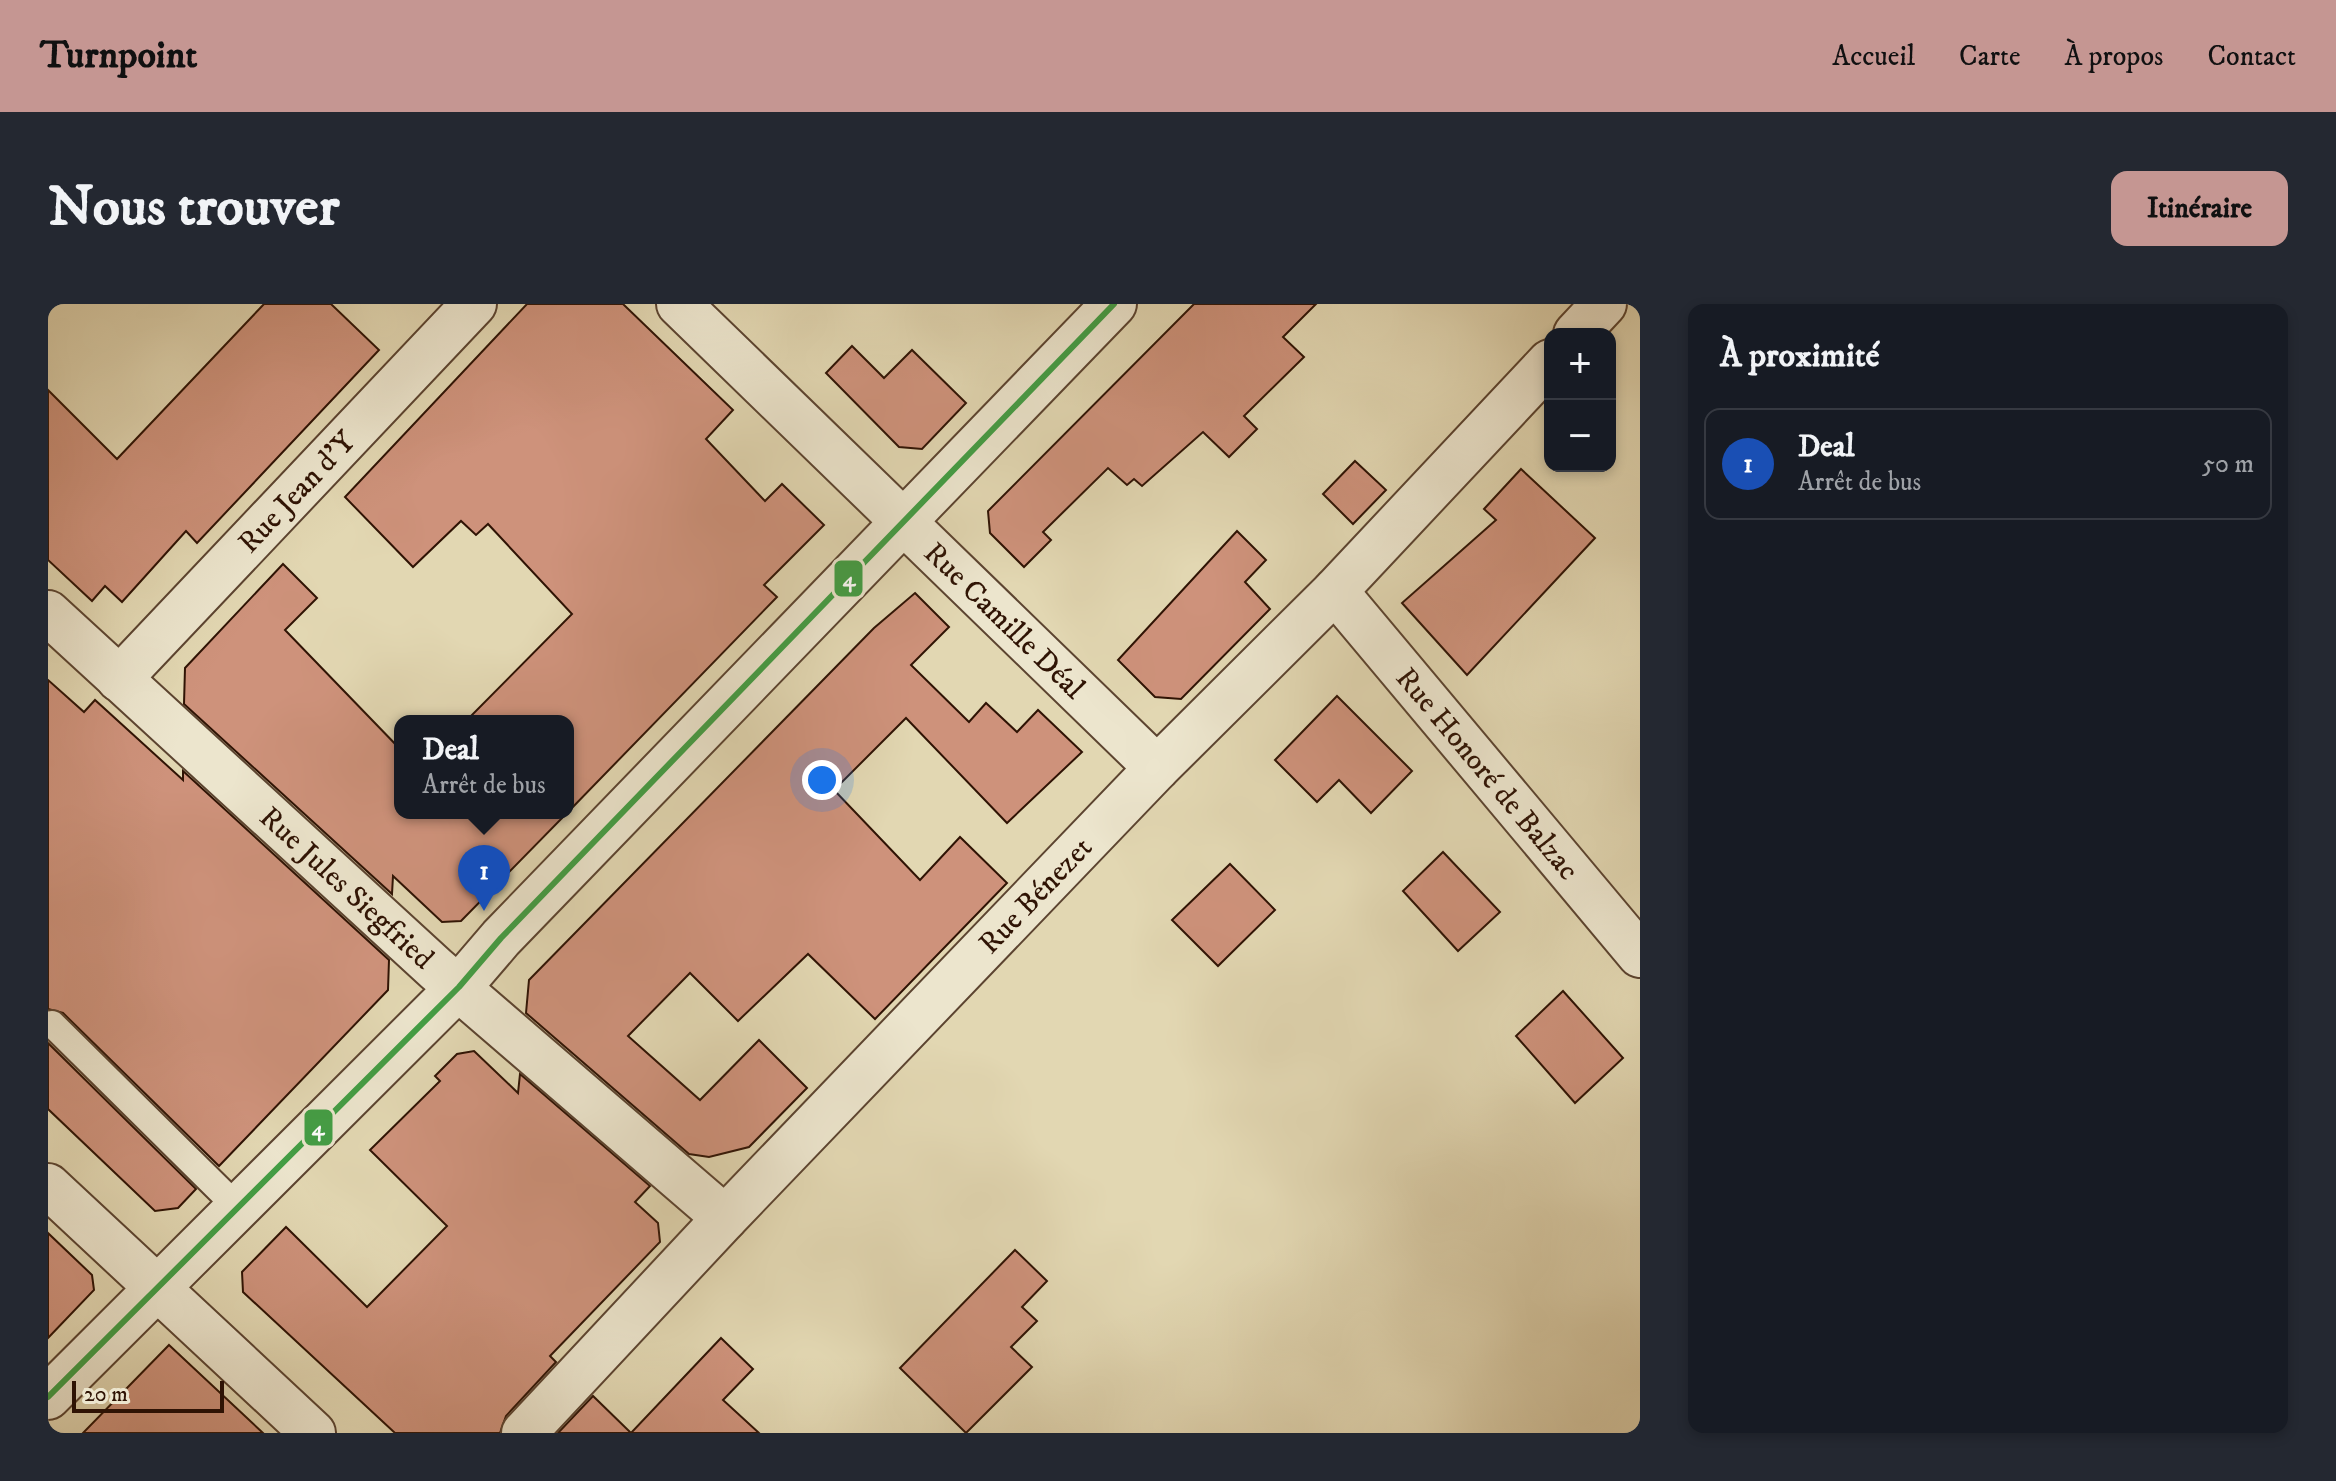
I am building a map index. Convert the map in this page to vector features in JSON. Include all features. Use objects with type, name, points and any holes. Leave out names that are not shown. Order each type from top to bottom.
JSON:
[{"type":"street","name":"Rue Jean d'Y","points":[[119,679],[474,304]]},
{"type":"street","name":"Rue Camille Déal","points":[[679,304],[1157,768]]},
{"type":"street","points":[[48,1397],[459,987],[501,938],[1114,304]]},
{"type":"street","points":[[1582,328],[1604,304]]},
{"type":"street","name":"Rue Bénezet","points":[[524,1433],[725,1218],[1157,768],[1335,591],[1544,368]]},
{"type":"street","name":"Rue Honoré de Balzac","points":[[1335,591],[1635,936]]},
{"type":"street","name":"Rue Jules Siegfried","points":[[48,613],[459,987],[725,1218]]},
{"type":"street","points":[[48,1186],[313,1433]]},
{"type":"lane","points":[[52,1024],[237,1207]]},
{"type":"building","points":[[264,304],[331,304],[379,350],[197,543],[186,531],[122,602],[105,586],[92,601],[48,560],[48,390],[117,459]]},
{"type":"building","points":[[527,304],[623,304],[733,410],[706,439],[765,501],[782,484],[824,525],[764,585],[777,597],[574,806],[574,715],[472,715],[572,614],[488,524],[476,535],[461,521],[413,567],[345,497]]},
{"type":"building","points":[[1194,304],[1316,304],[1283,337],[1304,357],[1244,416],[1257,429],[1229,457],[1203,432],[1142,486],[1134,479],[1127,485],[1108,468],[1043,532],[1051,540],[1024,567],[990,533],[988,511]]},
{"type":"building","points":[[852,346],[884,378],[912,350],[966,403],[922,449],[899,447],[826,373]]},
{"type":"building","points":[[1355,461],[1386,490],[1353,524],[1323,494]]},
{"type":"building","points":[[1521,469],[1595,538],[1467,675],[1402,603],[1496,520],[1484,509]]},
{"type":"building","points":[[1237,531],[1266,560],[1245,582],[1270,609],[1181,699],[1155,697],[1118,660]]},
{"type":"building","points":[[283,564],[317,598],[285,630],[394,743],[394,819],[561,819],[461,921],[442,922],[393,876],[392,894],[184,704],[185,668]]},
{"type":"building","points":[[915,593],[949,627],[911,665],[969,722],[986,703],[1017,732],[1038,710],[1082,752],[1007,823],[906,718],[834,790],[920,880],[960,837],[1007,883],[875,1019],[808,954],[738,1021],[690,973],[628,1036],[700,1100],[759,1040],[807,1088],[749,1147],[709,1157],[689,1154],[526,1013],[529,980],[874,628]]},
{"type":"building","points":[[48,680],[84,712],[95,700],[183,780],[183,771],[389,960],[388,990],[219,1166],[63,1013],[48,1009]]},
{"type":"building","points":[[1337,696],[1412,771],[1371,813],[1339,780],[1317,802],[1275,760]]},
{"type":"building","points":[[1443,852],[1500,912],[1458,951],[1403,891]]},
{"type":"building","points":[[1230,864],[1275,910],[1218,966],[1172,920]]},
{"type":"building","points":[[1563,991],[1623,1058],[1575,1103],[1516,1036]]},
{"type":"building","points":[[48,1043],[196,1189],[178,1208],[155,1211],[48,1109]]},
{"type":"building","points":[[474,1051],[518,1093],[520,1074],[650,1186],[635,1202],[658,1223],[660,1242],[550,1356],[556,1362],[506,1416],[500,1433],[395,1433],[243,1292],[242,1272],[286,1227],[367,1307],[447,1226],[370,1150],[440,1081],[435,1076],[457,1054]]},
{"type":"building","points":[[48,1233],[92,1275],[94,1290],[48,1338]]},
{"type":"building","points":[[1015,1250],[1047,1281],[1022,1307],[1037,1321],[1011,1347],[1032,1367],[966,1433],[900,1368]]},
{"type":"building","points":[[721,1338],[753,1369],[723,1400],[759,1433],[631,1433]]},
{"type":"building","points":[[169,1345],[263,1433],[83,1433]]},
{"type":"building","points":[[593,1396],[631,1433],[558,1433]]},
{"type":"transit line","name":"4","points":[[48,1397],[459,987],[501,938],[1114,304]]},
{"type":"place","name":"Deal","points":[[484,911]]}]
